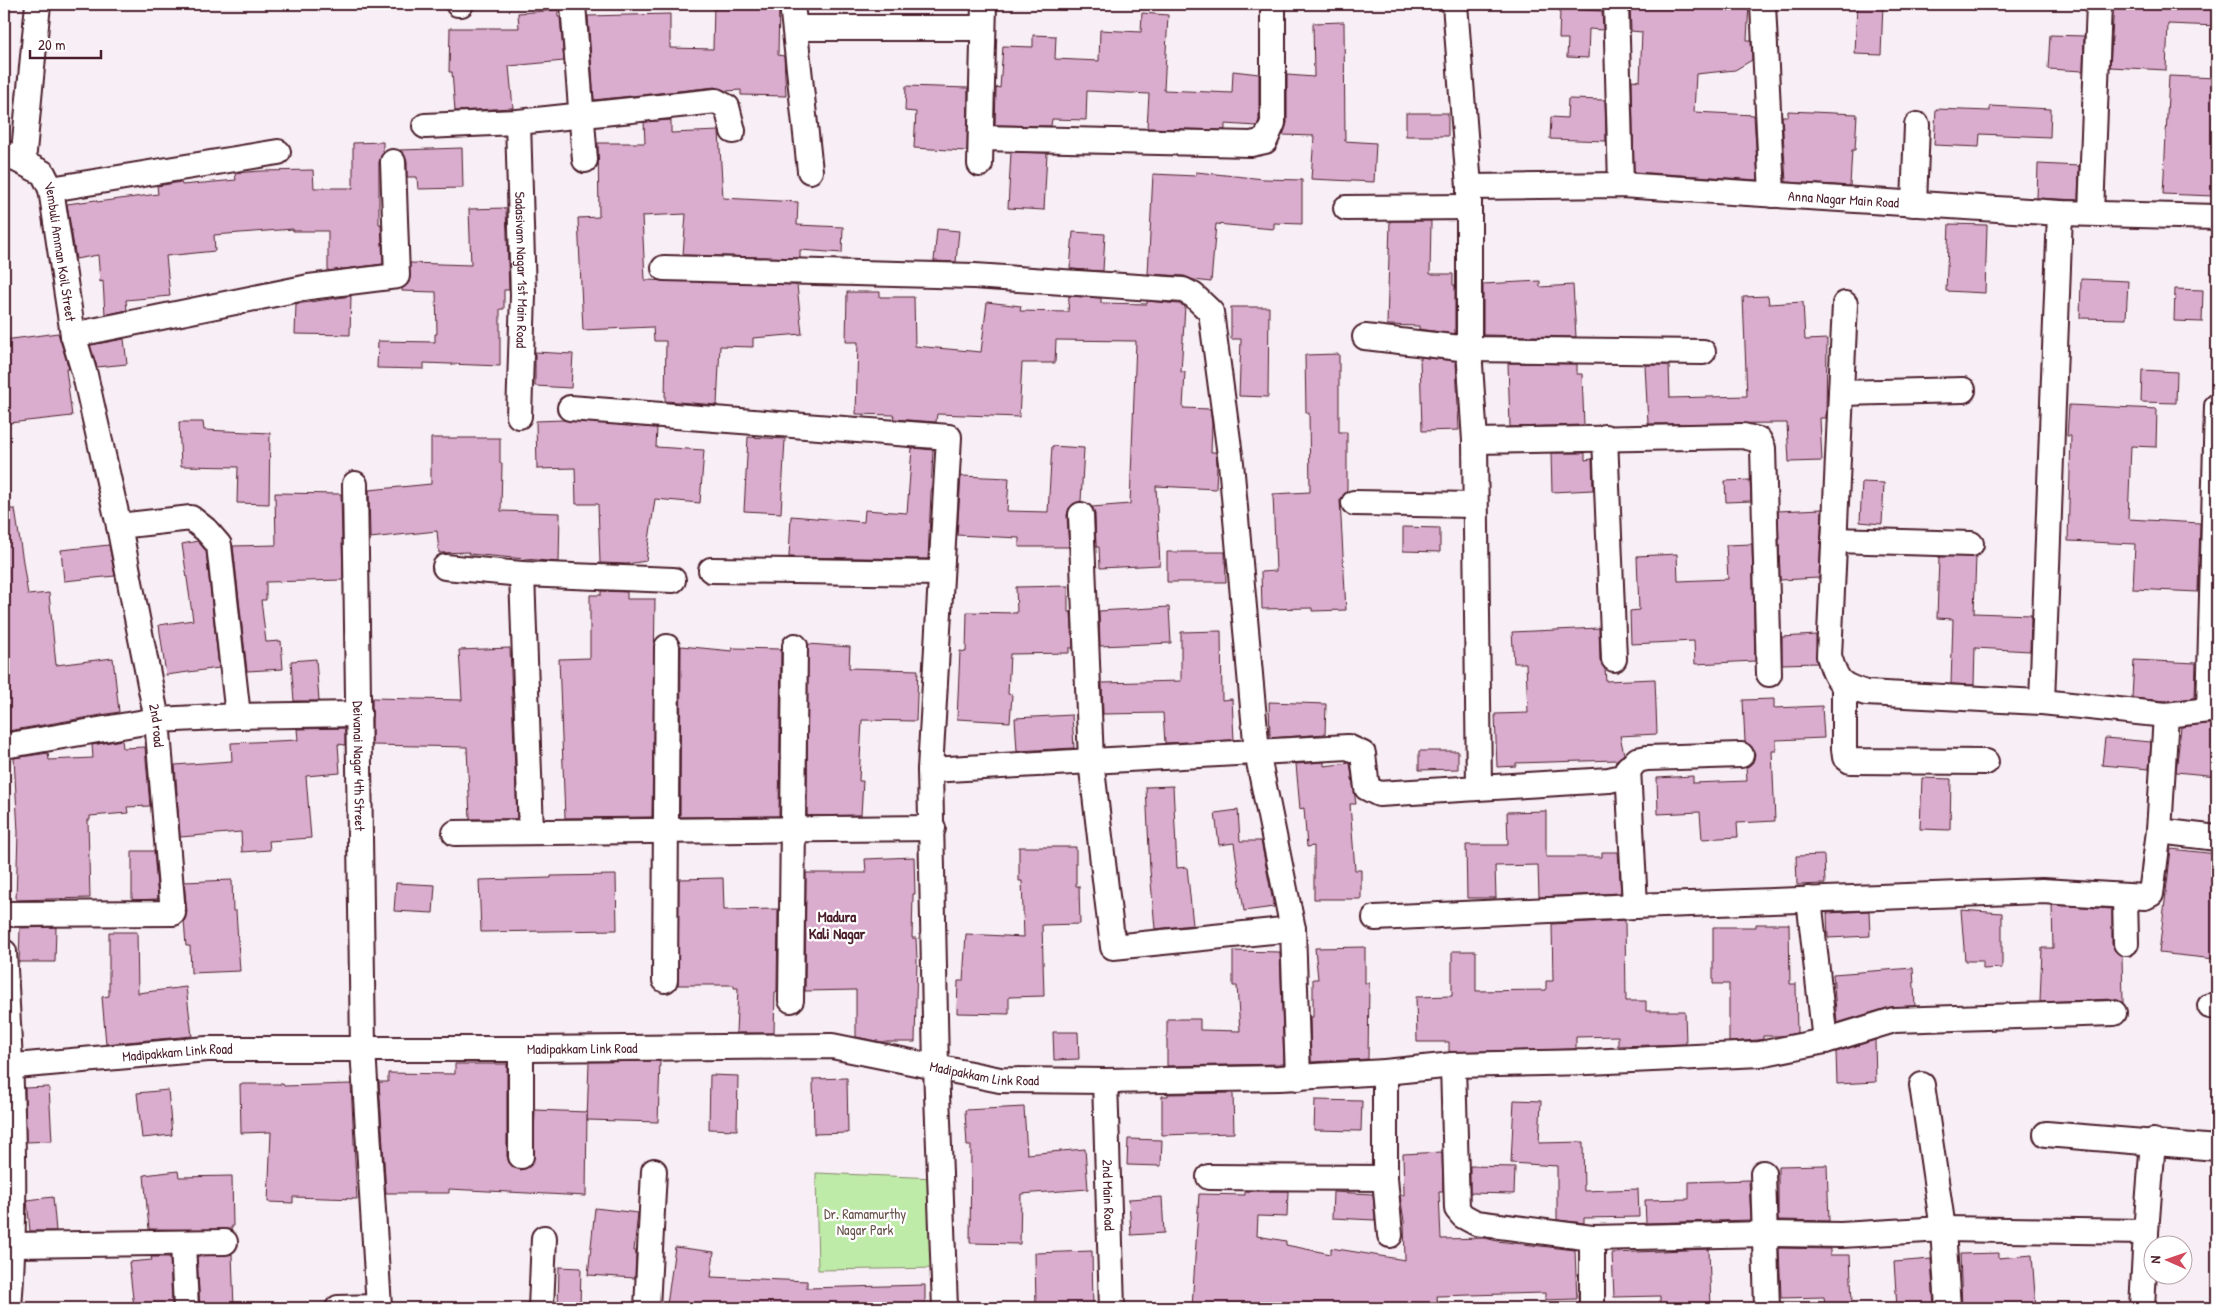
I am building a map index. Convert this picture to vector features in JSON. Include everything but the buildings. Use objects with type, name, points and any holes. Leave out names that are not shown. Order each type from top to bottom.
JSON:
[{"type":"street","points":[[13,158],[38,4]]},
{"type":"street","points":[[573,4],[585,160]]},
{"type":"street","points":[[792,4],[810,170]]},
{"type":"street","points":[[980,164],[984,4]]},
{"type":"street","points":[[980,138],[1251,144],[1265,141],[1273,123],[1274,4]]},
{"type":"street","points":[[1455,4],[1469,197],[1469,349],[1475,441],[1479,787]]},
{"type":"street","points":[[1616,4],[1621,185]]},
{"type":"street","points":[[1763,4],[1772,195]]},
{"type":"street","points":[[2091,213],[2099,4]]},
{"type":"street","points":[[795,28],[982,28]]},
{"type":"street","points":[[425,126],[518,122],[716,101],[727,107],[733,131]]},
{"type":"street","name":"Sadasivam Nagar 1st Main Road","points":[[518,122],[523,295],[518,416]]},
{"type":"street","points":[[1914,204],[1917,125]]},
{"type":"street","points":[[51,189],[278,152]]},
{"type":"street","name":"Vembuli Amman Koil Street","points":[[13,158],[43,173],[51,189],[73,335],[86,375]]},
{"type":"street","points":[[73,335],[309,287],[397,276],[393,162]]},
{"type":"street","name":"Anna Nagar Main Road","points":[[1346,208],[1621,185],[2060,213],[2217,217]]},
{"type":"street","points":[[2042,702],[2060,213]]},
{"type":"street","points":[[664,268],[974,276],[1183,290],[1194,294],[1211,312],[1231,463],[1257,752],[1293,930],[1298,1078]]},
{"type":"street","points":[[1845,304],[1829,656],[1835,677],[1844,686],[1866,693],[2042,702],[2166,715],[2213,709],[2217,406]]},
{"type":"street","points":[[1365,337],[1469,349],[1703,352]]},
{"type":"street","name":"2nd road","points":[[4,914],[173,913],[157,720],[119,526],[86,375]]},
{"type":"street","points":[[1841,393],[1963,390]]},
{"type":"street","points":[[570,408],[949,437],[930,770],[933,828],[936,1067],[945,1308]]},
{"type":"street","points":[[1475,441],[1605,437],[1743,436],[1759,440],[1763,448],[1769,674]]},
{"type":"street","points":[[1605,437],[1614,659]]},
{"type":"street","name":"Deivanai Nagar 4th Street","points":[[355,484],[363,1049],[379,1307]]},
{"type":"street","points":[[1354,503],[1475,505]]},
{"type":"street","points":[[1080,515],[1090,760],[1113,947],[1293,930]]},
{"type":"street","points":[[119,526],[191,518],[206,530],[219,545],[238,716]]},
{"type":"street","points":[[1834,540],[1972,544]]},
{"type":"street","points":[[445,567],[522,574],[674,580]]},
{"type":"street","points":[[711,570],[941,572]]},
{"type":"street","points":[[522,574],[531,831]]},
{"type":"street","points":[[791,1000],[795,646]]},
{"type":"street","points":[[665,980],[667,647]]},
{"type":"street","points":[[1844,686],[1844,749],[1845,757],[1850,761],[1861,763],[1986,762]]},
{"type":"street","points":[[4,746],[157,720],[238,716],[358,714]]},
{"type":"street","points":[[1375,918],[2042,891],[2145,897],[2151,894],[2159,831],[2166,715]]},
{"type":"street","points":[[930,770],[1348,747],[1363,754],[1367,788],[1379,794],[1609,780],[1622,777],[1637,760],[1647,758],[1741,754]]},
{"type":"street","points":[[1628,768],[1636,906]]},
{"type":"street","points":[[455,833],[933,828]]},
{"type":"street","points":[[2159,831],[2217,838]]},
{"type":"street","points":[[2125,896],[2126,943]]},
{"type":"street","points":[[1809,899],[1826,1041]]},
{"type":"street","points":[[4,952],[14,1245],[9,1308]]},
{"type":"street","name":"Madipakkam Link Road","points":[[7,1066],[207,1049],[520,1049],[832,1046],[1000,1080],[1158,1081],[1298,1078],[1453,1065],[1588,1062],[1760,1054],[1826,1041],[1894,1020],[2114,1013]]},
{"type":"street","points":[[520,1049],[521,1156]]},
{"type":"street","points":[[1453,1065],[1457,1209],[1463,1216],[1476,1223],[1592,1238],[1764,1234],[1841,1235],[1943,1229],[2146,1232]]},
{"type":"street","points":[[1385,1072],[1385,1178],[1390,1235]]},
{"type":"street","name":"2nd Main Road","points":[[1105,1081],[1112,1308]]},
{"type":"street","points":[[1922,1085],[1943,1229],[1948,1308]]},
{"type":"street","points":[[2046,1134],[2153,1141],[2217,1148]]},
{"type":"street","points":[[2142,1308],[2153,1141]]},
{"type":"street","points":[[647,1308],[654,1171]]},
{"type":"street","points":[[1764,1173],[1767,1308]]},
{"type":"street","points":[[1209,1177],[1385,1178]]},
{"type":"street","points":[[541,1308],[544,1238]]},
{"type":"street","points":[[1592,1238],[1592,1308]]},
{"type":"street","points":[[14,1245],[225,1242]]},
{"type":"street","points":[[183,1243],[186,1308]]},
{"type":"street","points":[[338,1308],[379,1307]]},
{"type":"green space","name":"Dr. Ramamurthy Nagar Park","points":[[816,1173],[936,1178],[940,1268],[818,1270]]},
{"type":"district","name":"Madura Kali Nagar","points":[[837,926]]}]
